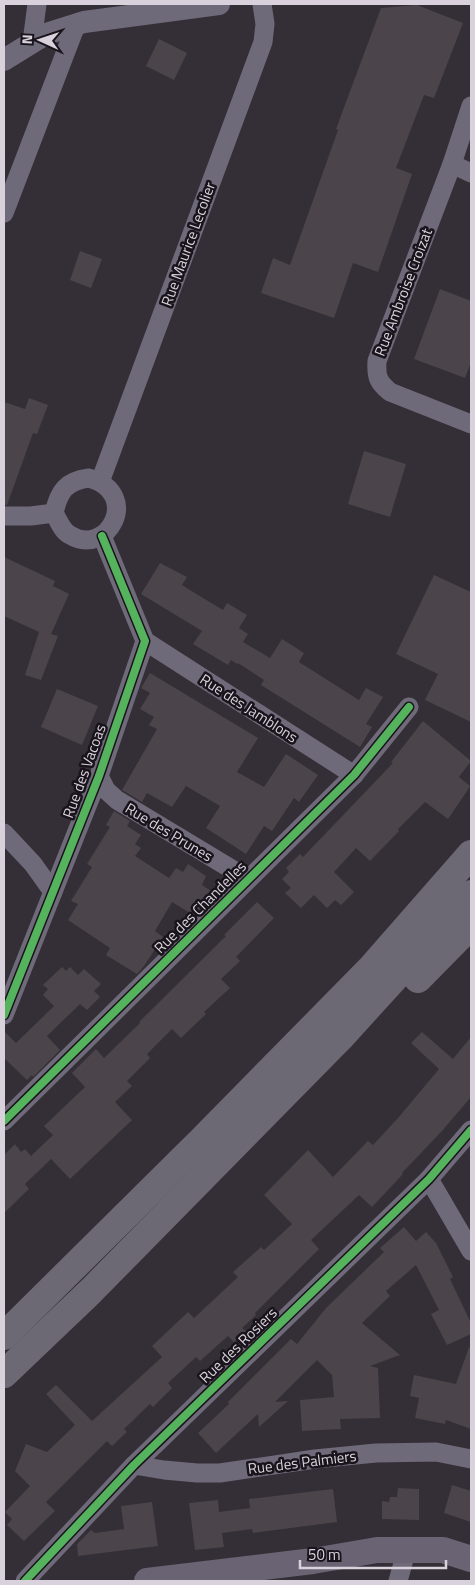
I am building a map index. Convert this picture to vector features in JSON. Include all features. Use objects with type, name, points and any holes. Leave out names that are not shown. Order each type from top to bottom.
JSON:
[{"type":"highway","points":[[4,1336],[203,1139],[372,967],[471,854]]},
{"type":"highway","points":[[4,1374],[91,1291],[340,1038],[471,894]]},
{"type":"highway","points":[[340,1038],[389,1009],[471,925]]},
{"type":"main road","points":[[147,1581],[313,1561],[377,1550],[443,1550],[471,1559]]},
{"type":"street","points":[[32,42],[37,4]]},
{"type":"street","points":[[4,60],[46,34],[84,22],[219,4]]},
{"type":"street","name":"Rue Maurice Lecolier","points":[[100,482],[263,42],[265,24],[262,4]]},
{"type":"street","points":[[4,213],[76,25]]},
{"type":"street","name":"Rue Ambroise Croizat","points":[[471,106],[452,164],[377,361],[376,372],[380,384],[390,392],[471,424]]},
{"type":"street","points":[[452,164],[471,173]]},
{"type":"street","points":[[89,478],[100,482],[110,490],[116,502],[116,515],[112,527],[102,536],[92,539],[81,539],[70,535],[62,528],[54,514],[59,494],[77,480],[89,478]]},
{"type":"street","points":[[4,516],[54,514]]},
{"type":"street","points":[[102,536],[145,641]]},
{"type":"street","name":"Rue des Jamblons","points":[[145,641],[354,775]]},
{"type":"street","name":"Rue des Vacoas","points":[[4,1015],[99,776],[145,641]]},
{"type":"street","name":"Rue des Chandelles","points":[[4,1121],[354,775],[409,707]]},
{"type":"street","name":"Rue des Prunes","points":[[99,776],[106,790],[117,800],[248,879]]},
{"type":"street","points":[[4,833],[33,864],[52,892]]},
{"type":"street","name":"Rue des Rosiers","points":[[25,1581],[134,1465],[429,1179],[471,1130]]},
{"type":"street","points":[[429,1179],[471,1252]]},
{"type":"street","name":"Rue des Palmiers","points":[[134,1465],[164,1470],[212,1473],[314,1459],[376,1453],[436,1452],[471,1459]]},
{"type":"street","points":[[398,1581],[407,1549]]},
{"type":"building","points":[[417,5],[463,23],[434,98],[424,95],[396,168],[412,174],[378,272],[353,263],[334,318],[261,293],[273,258],[290,265],[338,130],[336,129],[381,8]]},
{"type":"building","points":[[159,39],[187,53],[174,80],[146,66]]},
{"type":"building","points":[[80,251],[102,259],[91,288],[70,280]]},
{"type":"building","points":[[440,289],[471,301],[471,362],[465,378],[414,359]]},
{"type":"building","points":[[29,398],[48,405],[37,434],[33,433],[7,505],[4,505],[4,402],[25,409]]},
{"type":"building","points":[[364,451],[406,464],[390,517],[348,504]]},
{"type":"building","points":[[4,557],[55,581],[53,586],[69,594],[51,634],[58,636],[41,680],[25,675],[39,632],[4,616]]},
{"type":"building","points":[[160,563],[187,577],[182,585],[223,610],[227,603],[247,615],[239,628],[248,634],[243,642],[270,658],[282,639],[304,653],[299,662],[359,700],[366,688],[383,697],[366,724],[372,727],[360,747],[261,685],[264,680],[238,663],[231,660],[228,665],[193,644],[202,631],[141,594]]},
{"type":"building","points":[[434,575],[471,592],[471,722],[425,700],[438,674],[396,654]]},
{"type":"building","points":[[150,673],[258,738],[237,772],[264,787],[286,754],[318,775],[299,802],[294,798],[272,831],[264,826],[246,854],[206,828],[220,806],[186,786],[172,807],[147,793],[142,802],[122,790],[157,729],[149,725],[154,717],[140,709],[150,693],[141,688]]},
{"type":"building","points":[[57,689],[98,706],[82,745],[41,727]]},
{"type":"building","points":[[423,721],[471,761],[459,777],[470,786],[465,794],[448,819],[425,802],[370,861],[356,848],[334,872],[354,892],[341,905],[335,900],[327,908],[314,895],[301,908],[285,893],[291,888],[282,879],[289,872],[286,868],[300,854],[303,857],[393,763],[391,762]]},
{"type":"building","points":[[114,811],[130,821],[127,826],[141,835],[135,844],[141,848],[135,856],[169,878],[176,868],[183,872],[188,864],[206,876],[202,885],[214,893],[214,898],[195,916],[172,902],[155,931],[163,937],[137,974],[106,955],[110,948],[68,920],[78,904],[71,901],[92,867],[87,864],[110,827],[106,825]]},
{"type":"building","points":[[257,902],[274,918],[236,957],[240,961],[221,979],[230,988],[204,1012],[206,1014],[181,1038],[172,1029],[147,1054],[150,1058],[127,1081],[132,1086],[115,1102],[132,1120],[70,1179],[51,1159],[25,1184],[29,1189],[4,1213],[4,1155],[15,1144],[21,1152],[25,1149],[31,1156],[53,1135],[44,1126],[85,1087],[72,1073],[96,1049],[104,1058],[226,936],[224,935]]},
{"type":"building","points":[[62,967],[66,971],[70,967],[78,975],[84,969],[101,984],[94,991],[100,997],[87,1010],[80,1004],[47,1036],[60,1050],[33,1077],[32,1075],[27,1080],[4,1058],[4,1031],[16,1043],[54,1006],[43,995],[48,989],[43,985]]},
{"type":"building","points":[[422,1032],[453,1059],[471,1037],[471,1097],[372,1207],[359,1195],[311,1240],[319,1249],[255,1313],[256,1315],[242,1328],[246,1331],[234,1342],[228,1336],[200,1361],[196,1357],[168,1383],[172,1388],[153,1407],[150,1404],[124,1429],[127,1432],[112,1446],[107,1441],[46,1502],[55,1511],[24,1541],[7,1525],[12,1519],[5,1512],[30,1486],[15,1471],[26,1444],[47,1452],[75,1425],[46,1394],[56,1385],[92,1421],[162,1357],[152,1346],[188,1312],[194,1318],[238,1277],[233,1272],[261,1247],[264,1250],[292,1224],[264,1195],[308,1150],[333,1177],[368,1141],[373,1145],[439,1069],[411,1043]]},
{"type":"building","points":[[404,1227],[416,1241],[426,1232],[436,1243],[453,1277],[450,1279],[471,1323],[471,1334],[447,1345],[431,1314],[439,1310],[416,1265],[386,1291],[390,1296],[362,1323],[400,1355],[370,1366],[378,1368],[380,1418],[340,1419],[341,1429],[302,1431],[300,1400],[334,1397],[332,1375],[317,1360],[275,1402],[288,1401],[259,1427],[258,1414],[216,1453],[198,1433],[229,1404],[228,1402],[291,1339],[297,1344],[326,1308],[384,1252],[380,1248]]},
{"type":"building","points":[[469,1347],[471,1348],[471,1429],[446,1420],[445,1424],[415,1418],[419,1398],[410,1396],[414,1375],[456,1384]]},
{"type":"building","points":[[452,1485],[471,1491],[471,1522],[444,1513]]},
{"type":"building","points":[[398,1488],[419,1489],[419,1520],[382,1519],[382,1501],[389,1502],[390,1497],[397,1497]]},
{"type":"building","points":[[333,1489],[337,1522],[253,1533],[252,1529],[222,1533],[224,1547],[195,1550],[189,1503],[218,1500],[219,1512],[250,1508],[249,1499]]},
{"type":"building","points":[[152,1502],[158,1546],[78,1556],[77,1544],[91,1530],[95,1533],[124,1529],[121,1506]]},
{"type":"cycle path","points":[[4,1015],[99,776],[145,641],[102,536]]},
{"type":"cycle path","points":[[4,1121],[354,775],[409,707]]},
{"type":"cycle path","points":[[25,1581],[134,1465],[429,1179],[471,1130]]}]
